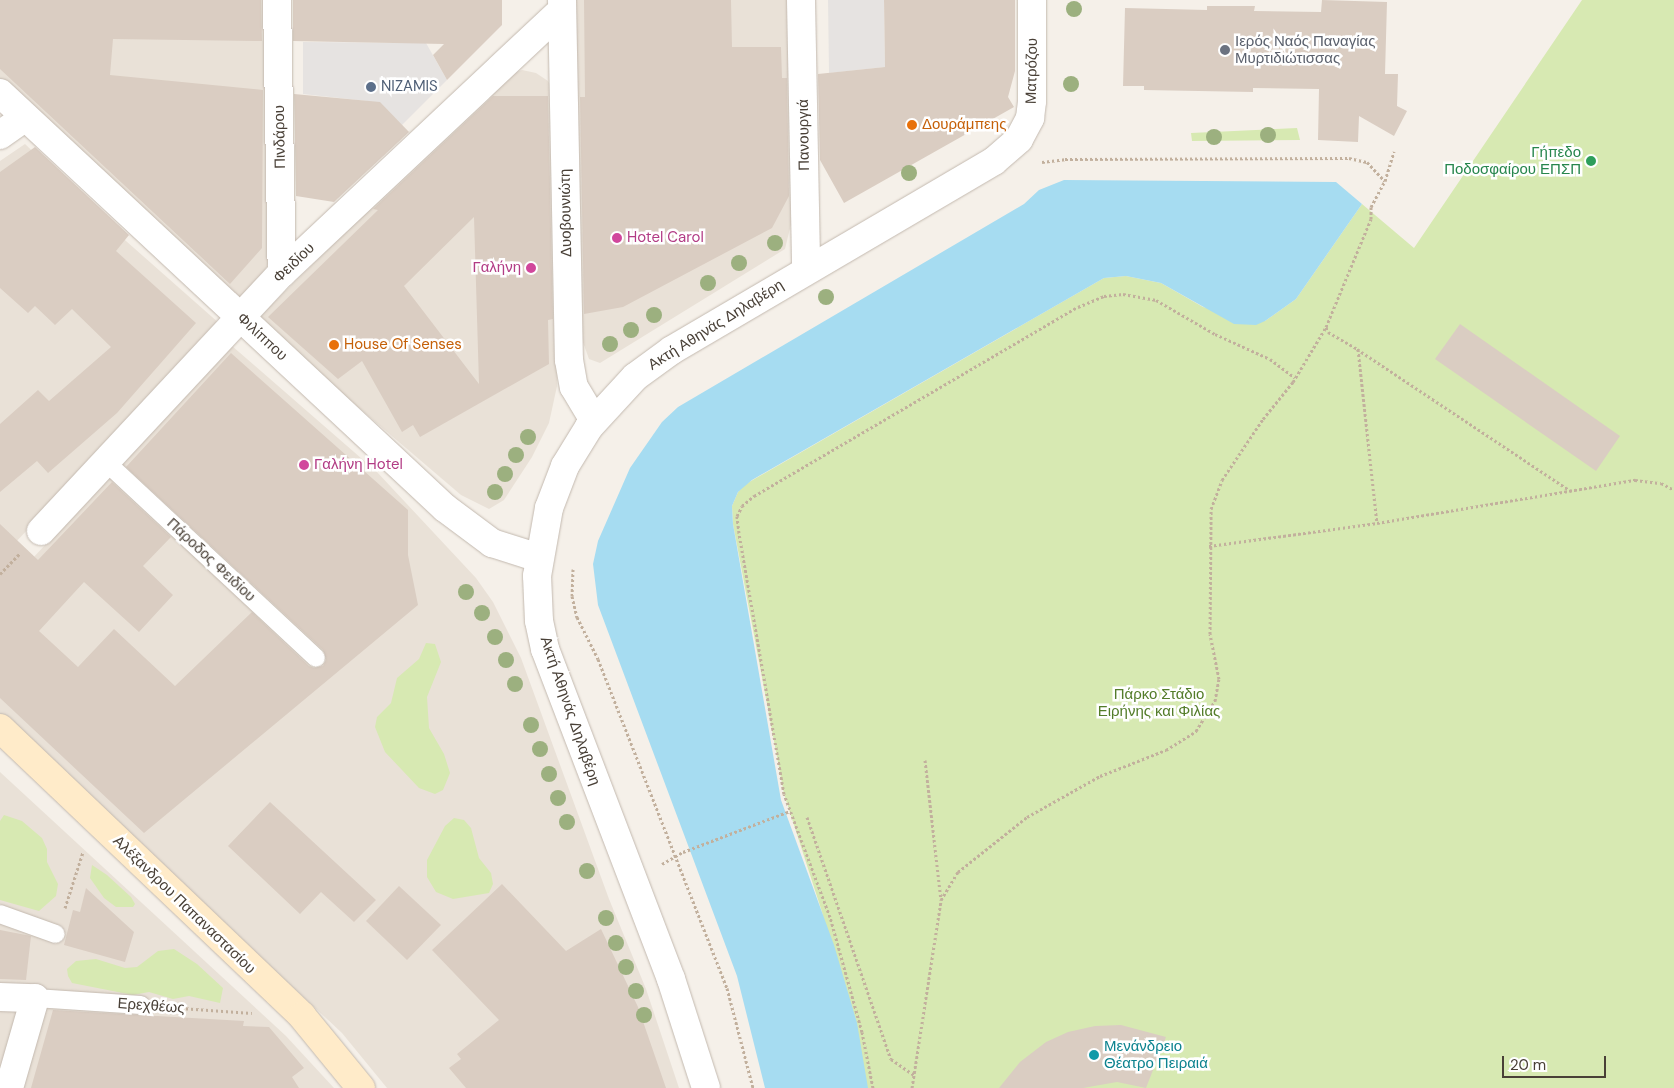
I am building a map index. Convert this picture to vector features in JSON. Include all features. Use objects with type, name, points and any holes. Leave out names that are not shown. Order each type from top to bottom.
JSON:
[{"type":"main road","name":"Αλέξανδρου Παπαναστασίου","points":[[0,728],[302,1016],[360,1088]]},
{"type":"street","name":"Πινδάρου","points":[[277,0],[282,273]]},
{"type":"street","name":"Πανουργιά","points":[[801,0],[806,270]]},
{"type":"street","name":"Ματρόζου","points":[[1019,139],[1030,118],[1032,101],[1032,0]]},
{"type":"street","name":"Φειδίου","points":[[41,531],[282,273],[562,5]]},
{"type":"street","name":"Δυοβουνιώτη","points":[[562,5],[569,360],[574,386],[594,420]]},
{"type":"street","name":"Φιλίππου","points":[[0,93],[24,118],[467,526],[492,543],[539,558]]},
{"type":"street","points":[[0,135],[24,118]]},
{"type":"street","name":"Ακτή Αθηνάς Δηλαβέρη","points":[[706,1088],[671,978],[545,649],[537,598],[539,558],[556,486],[594,420],[619,392],[654,362],[806,270],[994,161],[1019,139]]},
{"type":"street","name":"Ερεχθέως","points":[[0,997],[36,998]]},
{"type":"street","points":[[9,1088],[36,998]]},
{"type":"lane","name":"Πάροδος Φειδίου","points":[[106,462],[316,658]]},
{"type":"lane","points":[[0,914],[56,934]]},
{"type":"lane","name":"Ερεχθέως","points":[[36,998],[141,1005]]},
{"type":"path","points":[[941,900],[958,872],[1027,817],[1100,776],[1166,750],[1196,731],[1215,701],[1219,679],[1210,634],[1209,546],[1211,509],[1222,480],[1295,378],[1326,327],[1372,219],[1371,207],[1385,181],[1394,151]]},
{"type":"path","points":[[1037,162],[1065,159],[1349,158],[1367,162],[1385,181]]},
{"type":"path","points":[[873,1088],[862,1032],[830,918],[784,794],[737,516],[747,500],[1078,307],[1104,296],[1123,294],[1156,300],[1215,334],[1270,359],[1295,378]]},
{"type":"path","points":[[1326,327],[1328,332],[1358,349],[1571,491]]},
{"type":"path","points":[[1358,349],[1377,523]]},
{"type":"path","points":[[1209,546],[1377,523],[1635,480],[1661,483],[1674,490]]},
{"type":"path","points":[[574,559],[572,596],[577,617],[598,659],[727,988],[753,1088]]},
{"type":"path","points":[[912,1088],[941,900],[925,760]]},
{"type":"path","points":[[675,855],[790,811]]},
{"type":"path","points":[[807,817],[891,1059],[914,1076]]},
{"type":"path","name":"Ερεχθέως","points":[[141,1005],[255,1013]]},
{"type":"shaded area","points":[[0,0],[263,0],[270,260],[264,272],[236,301],[0,82]]},
{"type":"shaded area","points":[[576,0],[790,0],[791,224],[785,249],[600,363],[589,359],[580,334]]},
{"type":"shaded area","points":[[828,0],[884,0],[885,67],[829,73]]},
{"type":"shaded area","name":"NIZAMIS","points":[[303,42],[426,43],[447,80],[402,125],[367,101],[303,94]]},
{"type":"shaded area","points":[[522,70],[536,73],[548,81],[554,91],[557,386],[549,423],[532,457],[504,500],[489,509],[461,495],[256,320],[502,78]]},
{"type":"shaded area","points":[[25,144],[126,241],[220,324],[0,559],[0,161]]},
{"type":"shaded area","points":[[232,346],[377,472],[476,578],[493,602],[521,658],[609,899],[646,989],[679,1088],[387,1088],[342,1033],[0,714],[0,593]]},
{"type":"shaded area","points":[[0,772],[286,1036],[334,1088],[0,1088]]},
{"type":"green space","name":"Πάρκο Στάδιο Ειρήνης και Φιλίας","points":[[1582,0],[1674,0],[1674,1088],[865,1088],[822,912],[784,794],[733,524],[732,506],[738,492],[744,485],[1104,278],[1126,276],[1161,283],[1203,307],[1265,321],[1296,299],[1362,204],[1414,248]]},
{"type":"green space","points":[[1297,128],[1300,140],[1192,141],[1191,133]]},
{"type":"green space","points":[[426,643],[435,644],[441,662],[427,697],[429,728],[444,754],[450,773],[443,790],[435,794],[419,788],[385,752],[375,727],[377,717],[391,703],[397,678],[419,659]]},
{"type":"green space","points":[[4,815],[22,821],[42,838],[47,849],[47,862],[58,884],[56,896],[39,911],[0,900],[0,821]]},
{"type":"green space","points":[[454,818],[464,820],[471,828],[479,858],[491,873],[493,884],[489,893],[453,899],[436,892],[427,877],[427,860],[445,826]]},
{"type":"green space","points":[[92,865],[107,875],[131,897],[135,904],[133,907],[116,907],[104,898],[90,878]]},
{"type":"green space","points":[[174,949],[197,964],[223,988],[220,1003],[189,996],[173,999],[149,992],[133,995],[72,983],[68,976],[67,969],[76,961],[96,959],[125,968],[137,967],[158,951]]},
{"type":"water","points":[[1064,180],[1336,182],[1362,204],[1296,299],[1265,321],[1256,325],[1234,324],[1161,283],[1126,276],[1104,278],[752,480],[738,492],[732,506],[733,524],[781,800],[834,945],[857,1023],[868,1088],[765,1088],[737,976],[598,605],[593,564],[598,541],[630,468],[662,422],[678,407],[1024,204],[1039,190]]},
{"type":"building","points":[[0,0],[261,0],[262,41],[113,39],[110,75],[263,90],[262,248],[230,284],[0,69]]},
{"type":"building","points":[[293,0],[502,0],[502,25],[447,80],[433,55],[444,44],[293,41]]},
{"type":"building","points":[[584,0],[731,0],[732,47],[781,47],[782,78],[787,78],[789,196],[772,228],[623,307],[584,314],[580,97],[585,97]]},
{"type":"building","points":[[884,0],[1015,0],[1015,71],[1008,97],[1014,107],[844,203],[820,160],[818,74],[885,67]]},
{"type":"building","points":[[1322,0],[1387,2],[1385,74],[1398,74],[1397,106],[1407,111],[1394,136],[1359,116],[1358,142],[1318,140],[1319,89],[1253,88],[1253,92],[1144,90],[1144,86],[1123,86],[1125,8],[1207,10],[1207,6],[1255,6],[1254,11],[1321,12]]},
{"type":"building","points":[[294,94],[380,102],[409,132],[334,202],[296,196]]},
{"type":"building","points":[[493,96],[548,96],[553,319],[548,320],[549,364],[420,437],[413,425],[402,432],[362,361],[338,379],[268,317],[378,210],[373,209]],"holes":[[[474,217],[479,384],[404,286]]]},
{"type":"building","points":[[35,147],[129,235],[116,251],[196,323],[117,413],[48,473],[37,461],[0,492],[0,424],[38,390],[49,401],[111,347],[72,309],[55,325],[35,306],[28,313],[0,288],[0,172]]},
{"type":"building","points":[[1460,324],[1620,436],[1596,471],[1435,359]]},
{"type":"building","points":[[231,353],[408,510],[408,555],[418,605],[144,833],[0,698],[0,524],[38,560],[112,482],[171,537],[143,566],[173,595],[139,632],[84,582],[39,631],[78,667],[114,629],[175,686],[252,612],[309,666],[314,668],[323,666],[326,660],[323,650],[126,467]]},
{"type":"building","points":[[270,802],[376,900],[354,922],[321,892],[300,914],[228,846]]},
{"type":"building","points":[[502,884],[566,951],[601,929],[638,1007],[666,1088],[466,1088],[449,1068],[461,1059],[457,1054],[499,1020],[432,950]]},
{"type":"building","points":[[399,886],[441,925],[407,960],[366,921]]},
{"type":"building","points":[[86,888],[134,932],[125,962],[64,945],[73,910],[80,912]]},
{"type":"building","points":[[0,930],[31,936],[26,980],[0,979]]},
{"type":"building","points":[[53,1010],[244,1021],[243,1026],[269,1027],[304,1068],[292,1077],[299,1088],[31,1088]]},
{"type":"building","name":"Μενάνδρειο Θέατρο Πειραιά","points":[[1121,1025],[1166,1037],[1146,1088],[1117,1082],[1083,1088],[999,1088],[1020,1062],[1046,1042],[1068,1032],[1095,1026]]},
{"type":"place","name":"Ιερός Ναός Παναγίας Μυρτιδιώτισσας","points":[[1225,50]]},
{"type":"place","name":"NIZAMIS","points":[[371,87]]},
{"type":"place","name":"Δουράμπεης","points":[[912,125]]},
{"type":"place","name":"Γήπεδο Ποδοσφαίρου ΕΠΣΠ","points":[[1591,161]]},
{"type":"place","name":"Hotel Carol","points":[[617,238]]},
{"type":"place","name":"Γαλήνη","points":[[531,268]]},
{"type":"place","name":"House Of Senses","points":[[334,345]]},
{"type":"place","name":"Γαλήνη Hotel","points":[[304,465]]},
{"type":"place","name":"Μενάνδρειο Θέατρο Πειραιά","points":[[1094,1055]]}]
